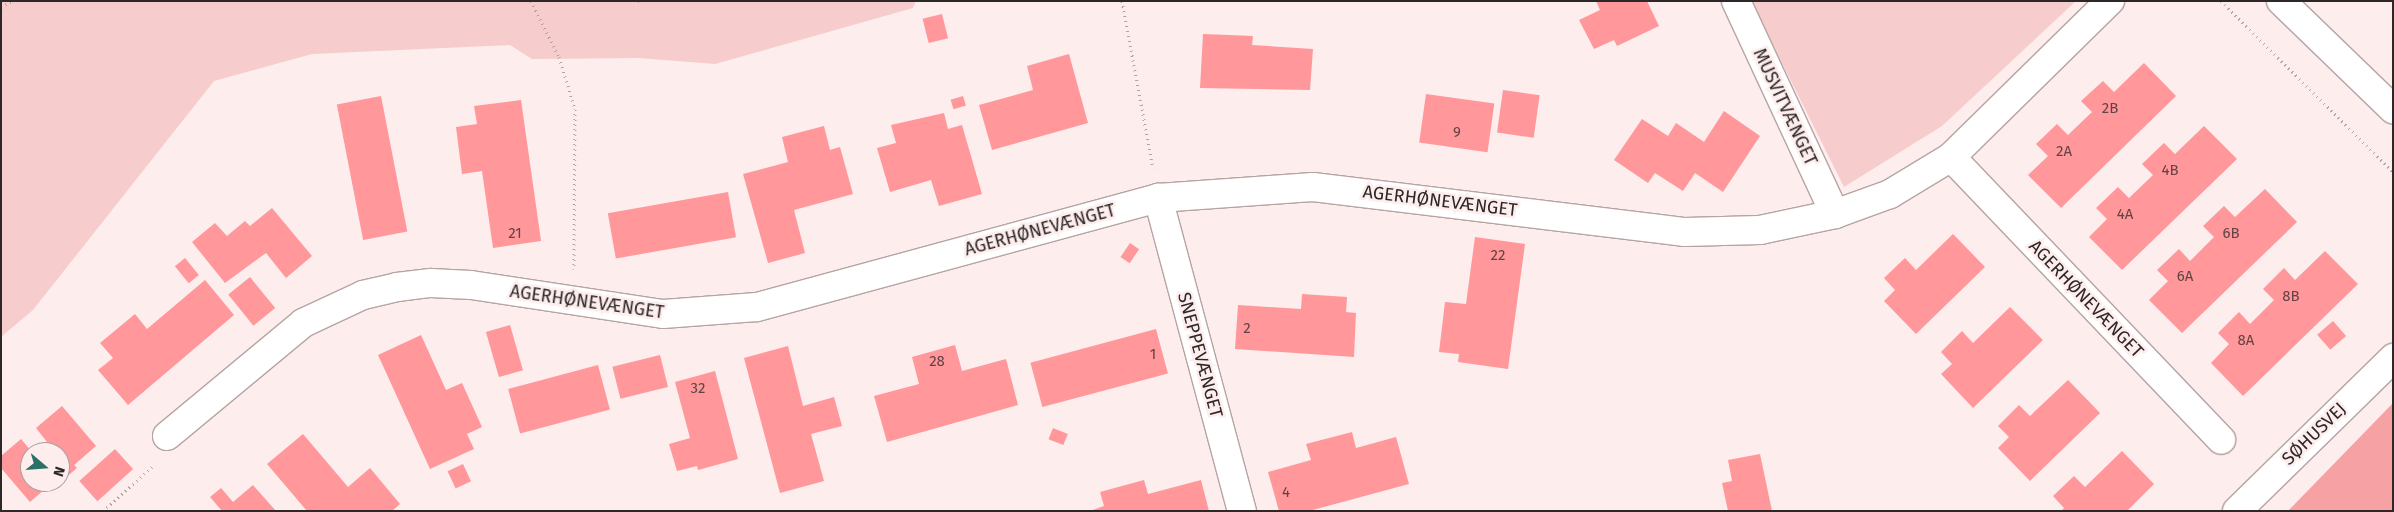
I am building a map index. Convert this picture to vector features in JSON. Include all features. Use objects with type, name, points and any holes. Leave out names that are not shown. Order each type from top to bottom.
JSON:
[{"type":"street","name":"MUSVITVÆNGET","points":[[1736,1],[1835,214]]},
{"type":"street","name":"AGERHØNEVÆNGET","points":[[167,436],[303,324],[363,295],[431,283],[470,285],[573,302],[663,314],[757,307],[1158,198],[1314,186],[1685,232],[1760,230],[1835,214],[1890,194],[1952,158],[2110,1]]},
{"type":"street","points":[[2281,1],[2393,109]]},
{"type":"street","name":"AGERHØNEVÆNGET","points":[[1952,158],[2221,440]]},
{"type":"street","name":"SNEPPEVÆNGET","points":[[1158,198],[1242,511]]},
{"type":"street","name":"SØHUSVEJ","points":[[2237,511],[2393,358]]},
{"type":"path","points":[[1,7],[12,1]]},
{"type":"path","points":[[531,1],[559,57],[575,109],[577,180],[573,302]]},
{"type":"path","points":[[638,1],[644,1]]},
{"type":"path","points":[[1122,1],[1158,198]]},
{"type":"path","points":[[2221,1],[2393,172]]},
{"type":"path","points":[[103,511],[166,454],[167,436]]},
{"type":"shaded area","points":[[1,1],[916,1],[913,8],[715,64],[638,58],[532,59],[510,45],[312,54],[214,81],[33,310],[1,337]]},
{"type":"shaded area","points":[[1751,1],[2076,1],[1942,126],[1844,187]]},
{"type":"shaded area","points":[[2393,403],[2393,511],[2288,511]]},
{"type":"building","points":[[1596,1],[1647,1],[1659,26],[1617,46],[1614,40],[1594,49],[1579,20],[1600,10]]},
{"type":"building","points":[[942,14],[948,38],[929,43],[923,19]]},
{"type":"building","points":[[1203,34],[1253,36],[1252,45],[1313,49],[1310,90],[1200,88]]},
{"type":"building","points":[[1069,54],[1088,123],[992,150],[979,105],[1033,90],[1027,66]]},
{"type":"building","points":[[2144,63],[2176,96],[2061,208],[2028,175],[2048,156],[2036,144],[2057,124],[2068,135],[2092,112],[2081,101],[2103,81],[2114,92]]},
{"type":"building","points":[[1503,90],[1540,95],[1534,138],[1497,133]]},
{"type":"building","points":[[1426,94],[1494,104],[1488,152],[1419,143]]},
{"type":"building","points":[[381,96],[407,231],[363,240],[337,105]]},
{"type":"building","points":[[963,96],[966,106],[953,109],[951,100]]},
{"type":"building","points":[[521,100],[541,241],[493,248],[482,171],[462,174],[456,127],[477,124],[474,106]]},
{"type":"building","points":[[1724,111],[1760,136],[1723,192],[1695,173],[1683,191],[1655,173],[1648,183],[1614,160],[1642,119],[1668,136],[1676,123],[1704,142]]},
{"type":"building","points":[[944,113],[948,129],[962,125],[982,194],[939,206],[931,180],[890,192],[877,148],[896,143],[891,125]]},
{"type":"building","points":[[824,126],[830,150],[840,147],[853,194],[794,210],[805,253],[768,263],[743,174],[788,162],[782,137]]},
{"type":"building","points":[[2204,126],[2237,159],[2122,270],[2089,237],[2107,219],[2096,208],[2118,187],[2129,198],[2153,175],[2142,164],[2164,143],[2175,154]]},
{"type":"building","points":[[2265,189],[2297,222],[2182,333],[2149,300],[2168,281],[2157,270],[2179,249],[2190,261],[2214,237],[2203,226],[2224,206],[2235,217]]},
{"type":"building","points":[[728,192],[736,237],[616,258],[608,213]]},
{"type":"building","points":[[272,208],[312,256],[286,278],[266,253],[225,283],[192,242],[215,223],[227,236],[245,221],[250,226]]},
{"type":"building","points":[[1953,234],[1985,267],[1916,334],[1884,301],[1895,290],[1884,278],[1905,258],[1916,270]]},
{"type":"building","points":[[1475,237],[1525,244],[1508,369],[1458,362],[1459,354],[1439,352],[1445,302],[1466,304]]},
{"type":"building","points":[[1130,243],[1139,249],[1130,263],[1120,257]]},
{"type":"building","points":[[2325,251],[2358,284],[2243,396],[2211,363],[2229,344],[2218,333],[2239,312],[2250,324],[2274,300],[2263,289],[2284,268],[2295,280]]},
{"type":"building","points":[[185,258],[199,275],[189,283],[175,266]]},
{"type":"building","points":[[250,277],[275,308],[253,326],[228,295]]},
{"type":"building","points":[[205,280],[234,315],[128,405],[98,370],[113,358],[100,343],[135,314],[147,329]]},
{"type":"building","points":[[1302,294],[1347,297],[1346,312],[1356,313],[1354,357],[1235,349],[1238,305],[1301,309]]},
{"type":"building","points":[[2010,307],[2043,340],[1973,408],[1941,374],[1952,364],[1941,352],[1962,331],[1973,343]]},
{"type":"building","points":[[2333,321],[2346,336],[2330,350],[2317,335]]},
{"type":"building","points":[[510,325],[523,370],[499,377],[486,332]]},
{"type":"building","points":[[1156,329],[1168,373],[1042,407],[1030,363]]},
{"type":"building","points":[[421,335],[446,390],[462,383],[482,427],[467,434],[474,449],[430,469],[378,355]]},
{"type":"building","points":[[955,345],[962,371],[1006,359],[1018,405],[887,442],[874,396],[919,384],[912,357]]},
{"type":"building","points":[[788,346],[803,406],[834,397],[842,426],[811,434],[824,481],[780,493],[744,358]]},
{"type":"building","points":[[660,355],[668,387],[620,399],[612,367]]},
{"type":"building","points":[[598,365],[610,409],[520,434],[508,389]]},
{"type":"building","points":[[715,371],[738,459],[698,470],[697,466],[677,471],[669,444],[690,438],[675,382]]},
{"type":"building","points":[[2068,380],[2100,413],[2030,481],[1998,448],[2009,437],[1998,426],[2019,405],[2030,416]]},
{"type":"building","points":[[62,406],[96,446],[74,465],[77,468],[70,474],[70,442],[47,442],[36,428]]},
{"type":"building","points":[[1053,428],[1068,434],[1063,445],[1049,439]]},
{"type":"building","points":[[1352,432],[1356,448],[1396,437],[1409,484],[1309,511],[1279,511],[1268,472],[1311,460],[1306,444]]},
{"type":"building","points":[[303,434],[348,487],[370,468],[400,504],[392,511],[307,511],[267,464]]},
{"type":"building","points":[[21,439],[24,442],[20,442],[20,490],[1,468],[1,456]]},
{"type":"building","points":[[115,449],[133,469],[97,501],[79,481]]},
{"type":"building","points":[[2122,451],[2154,484],[2127,511],[2061,511],[2064,508],[2053,496],[2074,476],[2085,487]]},
{"type":"building","points":[[1760,454],[1772,511],[1728,511],[1722,483],[1732,481],[1728,460]]},
{"type":"building","points":[[463,464],[471,481],[456,488],[448,471]]},
{"type":"building","points":[[1144,480],[1148,494],[1201,480],[1209,511],[1090,511],[1104,506],[1100,492]]},
{"type":"building","points":[[253,485],[276,511],[222,511],[210,497],[221,488],[233,502]]},
{"type":"building","points":[[21,492],[42,492],[30,502]]}]
